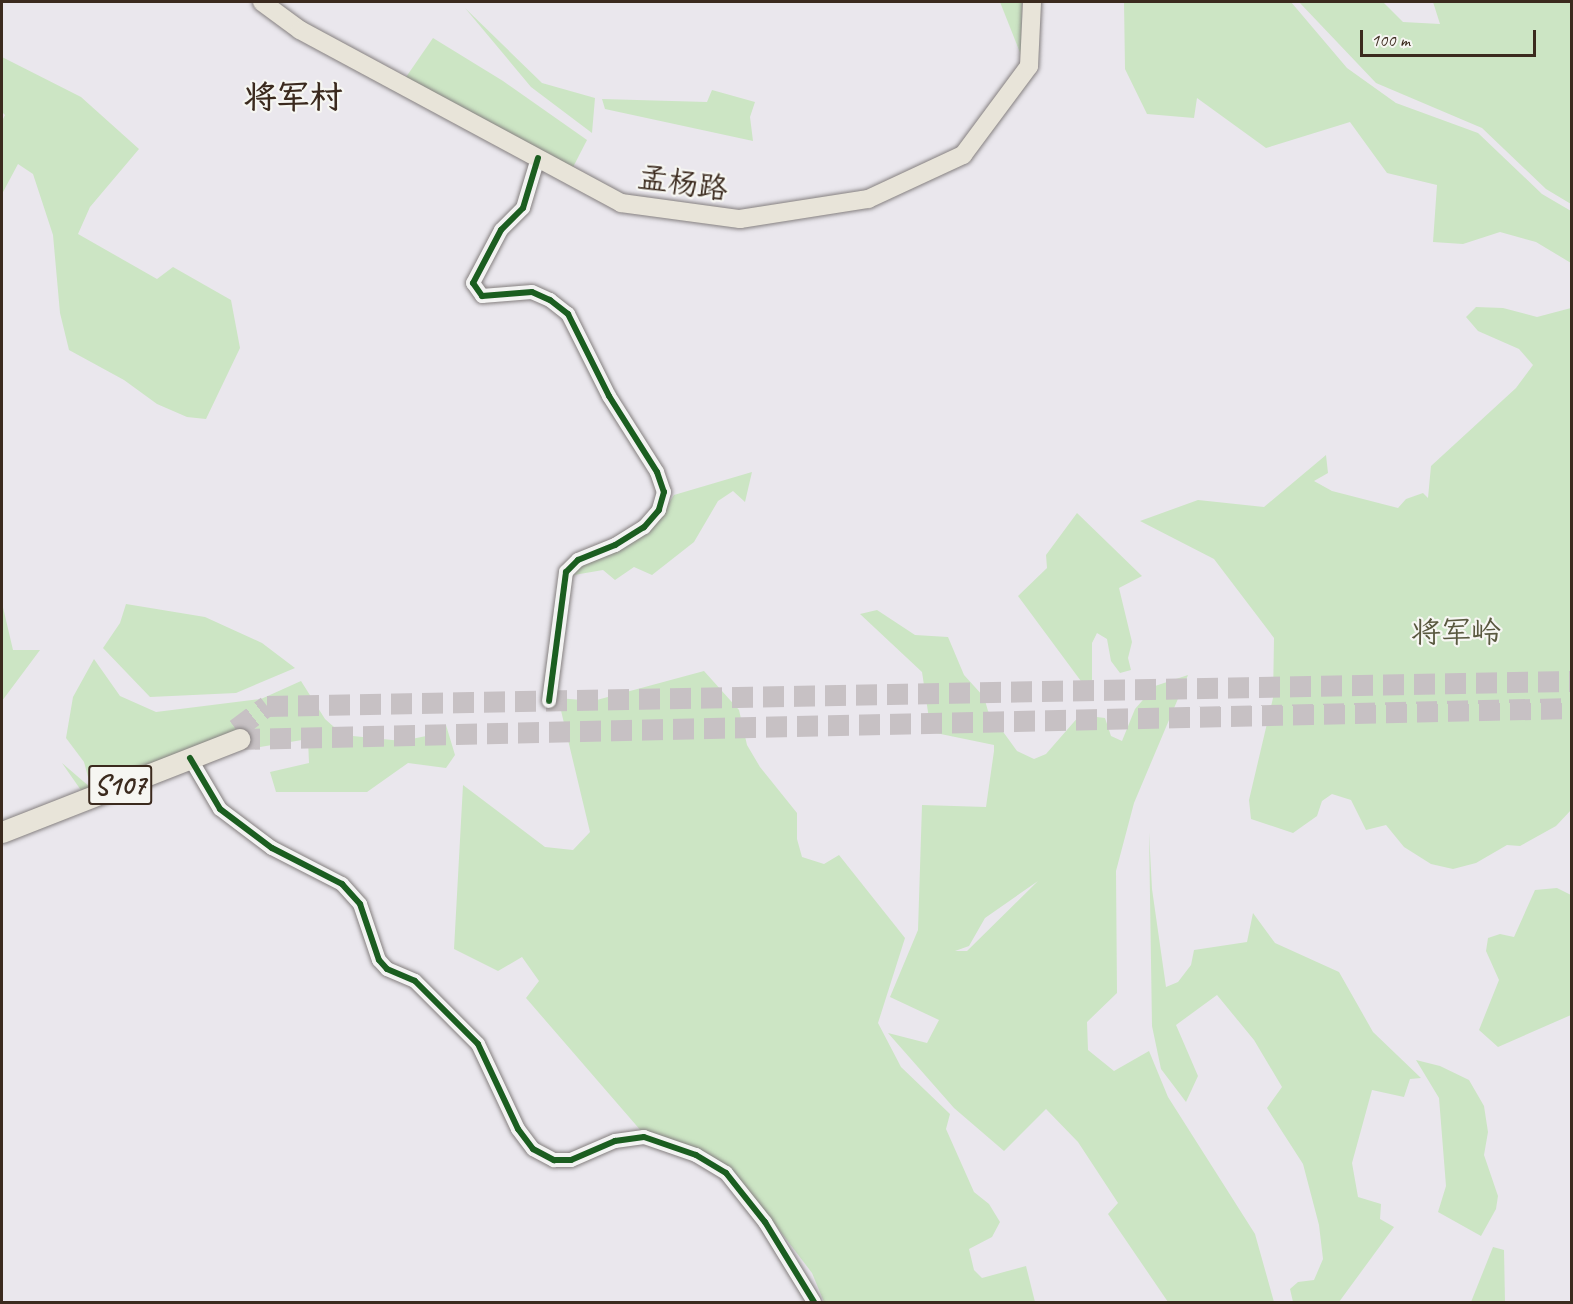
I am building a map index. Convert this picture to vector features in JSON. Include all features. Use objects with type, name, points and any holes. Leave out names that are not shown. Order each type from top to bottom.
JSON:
[{"type":"highway","name":"S107","points":[[2,821],[237,734],[190,758],[2,832]]},
{"type":"main road","name":"孟杨路","points":[[262,2],[300,30],[621,203],[740,219],[868,200],[963,155],[1029,66],[1032,2]]},
{"type":"street","points":[[538,158],[523,208],[501,230],[473,283],[482,296],[532,292],[550,300],[568,314],[609,396],[657,472],[664,492],[659,510],[644,527],[615,545],[578,560],[566,572],[549,701]]},
{"type":"street","points":[[190,758],[220,808],[272,848],[342,884],[360,904],[380,960],[387,969],[415,981],[478,1044],[518,1129],[533,1149],[554,1160],[571,1160],[615,1141],[644,1137],[696,1155],[726,1173],[765,1222],[814,1302]]},
{"type":"green space","points":[[1000,2],[1022,2],[1021,55]]},
{"type":"green space","points":[[1124,2],[1291,2],[1347,68],[1396,103],[1478,133],[1542,194],[1571,211],[1571,263],[1536,242],[1500,232],[1463,244],[1433,242],[1437,185],[1387,173],[1350,122],[1266,148],[1197,98],[1194,118],[1147,114],[1125,69]]},
{"type":"green space","points":[[1299,2],[1383,2],[1403,22],[1440,24],[1433,2],[1571,2],[1571,204],[1546,189],[1482,128],[1376,83]]},
{"type":"green space","points":[[465,8],[542,83],[595,98],[592,133],[531,87]]},
{"type":"green space","points":[[433,38],[503,81],[587,140],[570,173],[404,80]]},
{"type":"green space","points":[[2,57],[81,97],[139,149],[90,207],[78,234],[157,279],[173,267],[231,300],[240,348],[206,419],[187,417],[157,404],[124,380],[69,350],[60,313],[53,235],[33,174],[18,164],[2,194],[2,121],[5,115],[2,112]]},
{"type":"green space","points":[[712,90],[755,102],[750,117],[753,141],[605,109],[602,99],[707,102]]},
{"type":"green space","name":"将军岭","points":[[1476,307],[1503,308],[1537,317],[1571,308],[1572,809],[1556,826],[1520,846],[1507,845],[1476,863],[1453,869],[1431,864],[1404,847],[1386,825],[1366,830],[1351,800],[1332,794],[1322,801],[1317,816],[1293,833],[1251,819],[1249,800],[1273,698],[1274,638],[1214,559],[1140,521],[1198,500],[1264,507],[1326,455],[1328,473],[1314,481],[1332,491],[1398,508],[1406,499],[1423,493],[1428,498],[1431,466],[1516,388],[1533,365],[1519,349],[1478,331],[1466,317]]},
{"type":"green space","points":[[752,472],[745,502],[733,491],[718,501],[694,542],[652,575],[634,567],[615,580],[603,570],[574,575],[579,567],[649,533],[674,495]]},
{"type":"green space","points":[[1077,513],[1142,576],[1119,588],[1132,642],[1128,658],[1131,670],[1120,673],[1111,661],[1107,639],[1097,633],[1092,643],[1092,696],[1018,596],[1047,568],[1046,555]]},
{"type":"green space","points":[[2,603],[13,650],[40,650],[2,701]]},
{"type":"green space","points":[[126,604],[205,617],[262,643],[295,668],[236,693],[150,697],[103,648],[120,623]]},
{"type":"green space","points":[[877,610],[915,635],[948,637],[964,675],[984,697],[988,711],[1017,751],[1034,759],[1046,754],[1080,715],[1105,718],[1111,736],[1122,741],[1135,709],[1155,686],[1188,675],[1134,803],[1116,871],[1117,993],[1087,1022],[1088,1050],[1114,1071],[1149,1051],[1168,1097],[1255,1234],[1274,1302],[1168,1302],[1108,1214],[1118,1203],[1078,1142],[1046,1109],[1004,1151],[954,1108],[888,1033],[927,1043],[939,1020],[890,997],[918,930],[922,805],[986,807],[994,745],[931,732],[922,672],[860,614]],"holes":[[[1038,881],[967,951],[955,951],[969,946],[985,918]]]},
{"type":"green space","points":[[94,659],[120,696],[156,712],[261,699],[301,681],[325,719],[343,735],[402,741],[431,735],[446,725],[455,755],[446,768],[408,763],[367,792],[276,792],[270,772],[309,763],[308,739],[218,754],[85,796],[62,763],[91,788],[84,762],[66,738],[73,697]]},
{"type":"green space","points":[[704,671],[739,710],[747,745],[760,767],[797,813],[797,839],[802,857],[824,864],[839,855],[905,938],[878,1023],[901,1067],[950,1114],[946,1129],[974,1192],[989,1204],[1000,1222],[992,1237],[969,1249],[974,1270],[982,1278],[1026,1266],[1035,1302],[824,1302],[812,1273],[744,1184],[721,1162],[642,1132],[526,998],[539,981],[522,957],[498,971],[454,949],[463,785],[545,847],[573,850],[590,832],[558,698],[593,701]]},
{"type":"green space","points":[[1149,832],[1152,889],[1166,987],[1178,982],[1191,965],[1194,950],[1247,942],[1253,913],[1275,943],[1339,972],[1373,1032],[1421,1078],[1410,1079],[1404,1097],[1372,1090],[1352,1163],[1358,1197],[1381,1204],[1380,1219],[1394,1227],[1339,1302],[1293,1302],[1290,1289],[1298,1282],[1314,1280],[1323,1259],[1319,1225],[1303,1164],[1267,1108],[1282,1087],[1254,1040],[1217,995],[1176,1025],[1198,1076],[1186,1102],[1161,1069],[1152,1026]]},
{"type":"green space","points":[[1557,888],[1571,895],[1571,1015],[1498,1047],[1479,1030],[1499,980],[1486,951],[1488,938],[1500,934],[1514,937],[1535,890]]},
{"type":"green space","points":[[1416,1060],[1440,1066],[1469,1080],[1484,1106],[1488,1132],[1484,1155],[1498,1196],[1496,1209],[1481,1236],[1438,1212],[1446,1186],[1439,1098]]},
{"type":"green space","points":[[1493,1247],[1504,1250],[1505,1302],[1471,1302]]},
{"type":"tunnel","points":[[236,729],[267,706],[1572,681]]},
{"type":"tunnel","points":[[239,739],[1572,708]]},
{"type":"cycle path","points":[[538,158],[523,208],[501,230],[473,283],[482,296],[532,292],[550,300],[568,314],[609,396],[657,472],[664,492],[659,510],[644,527],[615,545],[578,560],[566,572],[549,701]]},
{"type":"cycle path","points":[[190,758],[220,809],[272,848],[342,884],[360,904],[379,960],[387,969],[415,981],[478,1044],[518,1129],[533,1149],[554,1160],[571,1160],[615,1141],[644,1137],[696,1155],[726,1173],[765,1222],[814,1302]]},
{"type":"district","name":"将军村","points":[[293,98]]}]
